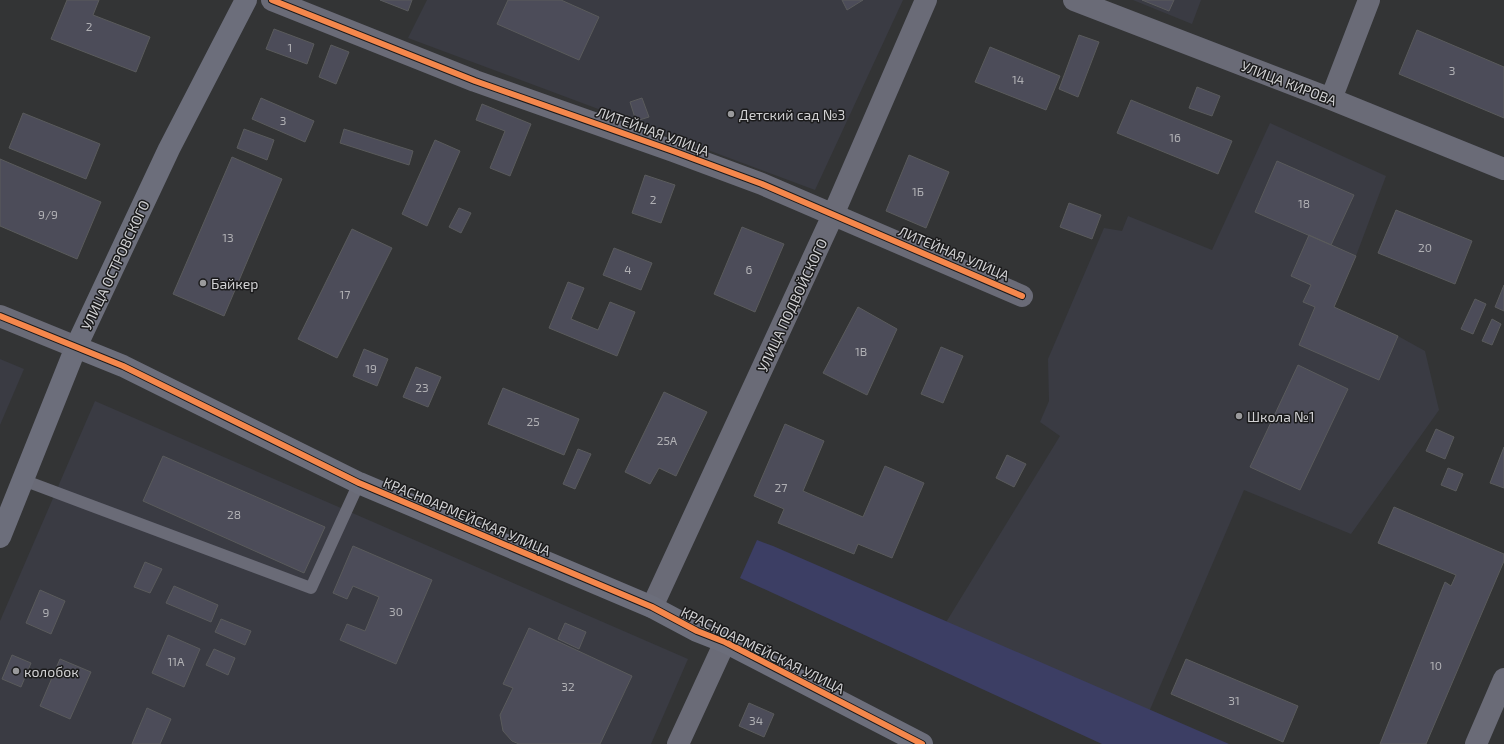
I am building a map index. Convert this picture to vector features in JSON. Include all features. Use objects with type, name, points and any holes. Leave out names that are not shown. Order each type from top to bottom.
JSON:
[{"type":"street","name":"УЛИЦА ОСТРОВСКОГО","points":[[0,537],[76,347],[169,149],[246,0]]},
{"type":"street","name":"ЛИТЕЙНАЯ УЛИЦА","points":[[272,0],[475,81],[762,184],[1022,296]]},
{"type":"street","name":"УЛИЦА ПОДВОЙСКОГО","points":[[652,607],[833,215],[926,0]]},
{"type":"street","name":"УЛИЦА КИРОВА","points":[[1074,0],[1331,99],[1504,169]]},
{"type":"street","points":[[1331,99],[1369,0]]},
{"type":"street","name":"КРАСНОАРМЕЙСКАЯ УЛИЦА","points":[[0,316],[124,366],[359,483],[652,607],[697,632],[725,642],[922,744]]},
{"type":"street","points":[[678,744],[725,642]]},
{"type":"street","points":[[1476,744],[1504,679]]},
{"type":"lane","points":[[23,480],[311,588],[359,483]]},
{"type":"shaded area","name":"Детский сад №3","points":[[427,0],[903,0],[815,190],[408,38]]},
{"type":"shaded area","points":[[1133,0],[1201,0],[1192,24]]},
{"type":"shaded area","name":"Школа №1","points":[[1270,123],[1386,176],[1356,256],[1334,307],[1398,336],[1425,351],[1439,410],[1351,534],[1244,490],[1149,712],[945,624],[1060,436],[1040,422],[1049,401],[1048,359],[1104,228],[1122,231],[1128,216],[1212,250]]},
{"type":"shaded area","points":[[0,359],[24,369],[0,425]]},
{"type":"shaded area","points":[[95,401],[688,659],[651,744],[0,744],[0,621]]},
{"type":"shaded area","points":[[757,540],[1229,744],[1102,744],[740,578]]},
{"type":"building","points":[[67,0],[99,0],[93,15],[150,37],[136,72],[51,39]]},
{"type":"building","points":[[380,0],[412,0],[408,11]]},
{"type":"building","points":[[508,0],[561,0],[599,17],[579,60],[497,24]]},
{"type":"building","points":[[842,0],[863,0],[847,10]]},
{"type":"building","points":[[1142,0],[1174,0],[1169,11]]},
{"type":"building","points":[[274,29],[314,44],[307,64],[266,49]]},
{"type":"building","points":[[1417,30],[1504,67],[1504,118],[1399,74]]},
{"type":"building","points":[[1079,35],[1099,42],[1078,97],[1059,89]]},
{"type":"building","points":[[331,45],[349,52],[336,84],[319,77]]},
{"type":"building","points":[[990,47],[1060,76],[1046,110],[975,82]]},
{"type":"building","points":[[1197,87],[1220,96],[1212,116],[1189,108]]},
{"type":"building","points":[[261,98],[314,121],[305,142],[252,119]]},
{"type":"building","points":[[642,98],[649,117],[636,121],[630,102]]},
{"type":"building","points":[[1131,100],[1232,141],[1218,174],[1117,133]]},
{"type":"building","points":[[482,104],[531,124],[510,176],[490,168],[505,131],[476,120]]},
{"type":"building","points":[[23,113],[100,144],[86,179],[9,148]]},
{"type":"building","points":[[244,129],[274,140],[267,160],[237,148]]},
{"type":"building","points":[[344,129],[413,151],[409,165],[340,143]]},
{"type":"building","points":[[435,140],[460,151],[427,226],[402,214]]},
{"type":"building","points":[[909,155],[949,172],[926,228],[886,211]]},
{"type":"building","points":[[232,157],[282,179],[224,316],[173,294]]},
{"type":"building","points":[[0,159],[101,202],[77,259],[0,226]]},
{"type":"building","points":[[1277,161],[1354,195],[1331,245],[1255,212]]},
{"type":"building","points":[[645,175],[675,185],[661,223],[632,213]]},
{"type":"building","points":[[1069,203],[1101,215],[1092,239],[1060,227]]},
{"type":"building","points":[[459,208],[471,213],[461,233],[449,227]]},
{"type":"building","points":[[1396,210],[1472,241],[1455,284],[1378,253]]},
{"type":"building","points":[[742,227],[784,244],[755,312],[714,294]]},
{"type":"building","points":[[352,229],[392,248],[337,358],[298,339]]},
{"type":"building","points":[[1309,235],[1356,256],[1334,307],[1398,336],[1379,380],[1299,345],[1315,307],[1303,302],[1311,285],[1291,276]]},
{"type":"building","points":[[614,248],[652,263],[641,290],[603,275]]},
{"type":"building","points":[[970,257],[995,264],[992,274],[967,268]]},
{"type":"building","points":[[568,282],[584,288],[571,319],[598,330],[610,302],[635,312],[617,356],[549,328]]},
{"type":"building","points":[[1504,285],[1504,311],[1495,307]]},
{"type":"building","points":[[1475,299],[1486,304],[1473,334],[1461,329]]},
{"type":"building","points":[[858,307],[897,329],[867,395],[823,373]]},
{"type":"building","points":[[1492,319],[1501,324],[1492,345],[1482,341]]},
{"type":"building","points":[[941,347],[963,356],[943,403],[921,394]]},
{"type":"building","points":[[364,349],[388,359],[377,386],[353,376]]},
{"type":"building","points":[[1298,365],[1348,389],[1300,490],[1250,467]]},
{"type":"building","points":[[416,367],[441,377],[428,407],[403,397]]},
{"type":"building","points":[[503,388],[579,419],[564,455],[488,424]]},
{"type":"building","points":[[664,392],[707,412],[676,476],[659,468],[650,484],[625,472]]},
{"type":"building","points":[[785,424],[824,441],[803,491],[863,517],[885,466],[924,483],[892,558],[858,544],[854,554],[778,523],[784,509],[754,496]]},
{"type":"building","points":[[1436,429],[1454,437],[1445,459],[1426,451]]},
{"type":"building","points":[[1504,447],[1504,488],[1490,483]]},
{"type":"building","points":[[578,449],[591,454],[575,489],[563,484]]},
{"type":"building","points":[[1007,455],[1026,464],[1014,487],[996,478]]},
{"type":"building","points":[[163,456],[325,527],[304,573],[143,501]]},
{"type":"building","points":[[1448,468],[1463,474],[1456,491],[1441,485]]},
{"type":"building","points":[[1394,507],[1504,554],[1504,561],[1426,744],[1380,744],[1445,582],[1451,586],[1456,575],[1378,543]]},
{"type":"building","points":[[353,546],[432,580],[396,664],[340,640],[347,624],[365,631],[379,597],[353,586],[347,599],[333,593]]},
{"type":"building","points":[[145,562],[162,569],[150,593],[134,587]]},
{"type":"building","points":[[174,586],[218,605],[211,622],[166,603]]},
{"type":"building","points":[[40,590],[65,601],[51,634],[26,623]]},
{"type":"building","points":[[221,619],[251,631],[245,645],[215,632]]},
{"type":"building","points":[[565,623],[586,632],[579,649],[558,639]]},
{"type":"building","points":[[529,628],[632,676],[600,744],[519,744],[512,741],[503,731],[500,715],[513,688],[503,684]]},
{"type":"building","points":[[168,635],[200,649],[184,687],[152,673]]},
{"type":"building","points":[[214,649],[235,658],[228,675],[206,665]]},
{"type":"building","name":"колобок","points":[[12,655],[31,663],[21,687],[2,679]]},
{"type":"building","points":[[60,659],[91,672],[70,719],[40,706]]},
{"type":"building","points":[[1186,659],[1298,706],[1283,742],[1171,694]]},
{"type":"building","points":[[749,703],[774,714],[764,737],[739,726]]},
{"type":"building","points":[[147,708],[171,719],[160,744],[132,744]]},
{"type":"cycle path","points":[[272,0],[475,81],[762,184],[1022,296]]},
{"type":"cycle path","points":[[0,316],[123,366],[359,483],[652,607],[697,631],[725,642],[922,744]]},
{"type":"place","name":"Детский сад №3","points":[[731,114]]},
{"type":"place","name":"Байкер","points":[[203,283]]},
{"type":"place","name":"Школа №1","points":[[1239,416]]},
{"type":"place","name":"колобок","points":[[16,671]]}]
